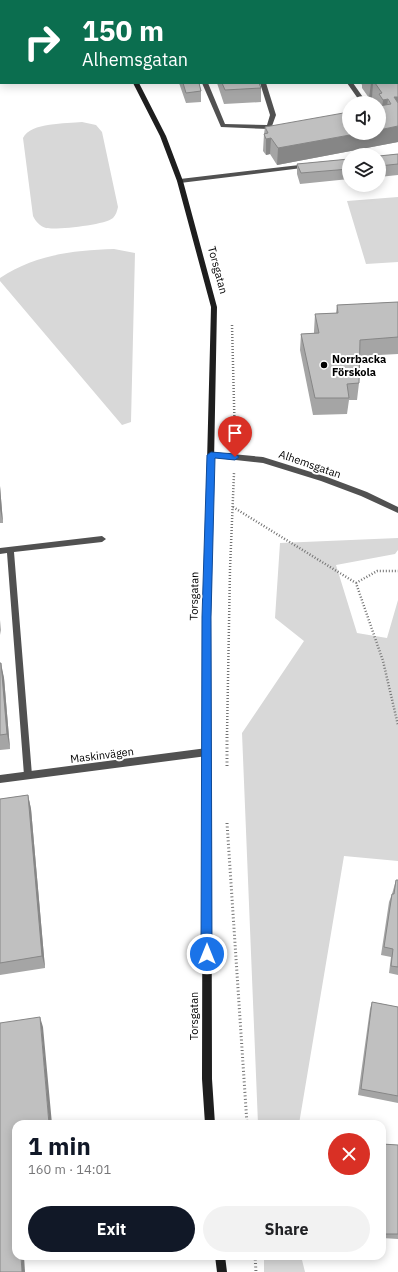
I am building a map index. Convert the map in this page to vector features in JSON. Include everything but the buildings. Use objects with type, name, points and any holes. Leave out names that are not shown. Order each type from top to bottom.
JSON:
[{"type":"main road","name":"Torsgatan","points":[[137,84],[163,136],[180,181],[214,307],[207,617],[206,1079],[210,1120]]},
{"type":"main road","points":[[220,1260],[222,1272]]},
{"type":"street","points":[[206,84],[223,126],[269,126],[287,131]]},
{"type":"street","points":[[263,84],[272,115],[269,126]]},
{"type":"street","points":[[351,84],[359,96]]},
{"type":"street","points":[[180,181],[318,165]]},
{"type":"street","name":"Alhemsgatan","points":[[211,455],[263,460],[324,479],[364,494],[398,510]]},
{"type":"street","points":[[0,550],[102,539]]},
{"type":"street","points":[[10,549],[28,775]]},
{"type":"street","name":"Maskinvägen","points":[[0,779],[207,752]]},
{"type":"path","points":[[233,507],[278,533],[356,583],[383,661],[398,725]]},
{"type":"path","points":[[356,583],[377,571],[398,571]]},
{"type":"path","points":[[255,1260],[256,1272]]},
{"type":"shaded area","points":[[82,122],[96,125],[102,132],[118,207],[117,211],[113,218],[101,223],[70,228],[46,228],[38,224],[33,216],[23,138],[33,129],[41,126]]},
{"type":"shaded area","points":[[398,197],[398,262],[366,264],[347,201]]},
{"type":"shaded area","points":[[114,249],[135,253],[131,422],[122,425],[0,281],[0,278],[13,270],[40,259],[69,253]]},
{"type":"shaded area","points":[[398,538],[398,550],[395,554],[336,565],[357,633],[387,638],[398,600],[398,861],[344,856],[300,1120],[258,1120],[242,733],[304,641],[275,618],[280,543]]},
{"type":"shaded area","points":[[264,1260],[302,1260],[305,1272],[264,1272]]},
{"type":"place","name":"Norrbacka Förskola","points":[[324,365]]},
{"type":"route","points":[[207,954],[207,617],[211,455],[235,457]]}]
